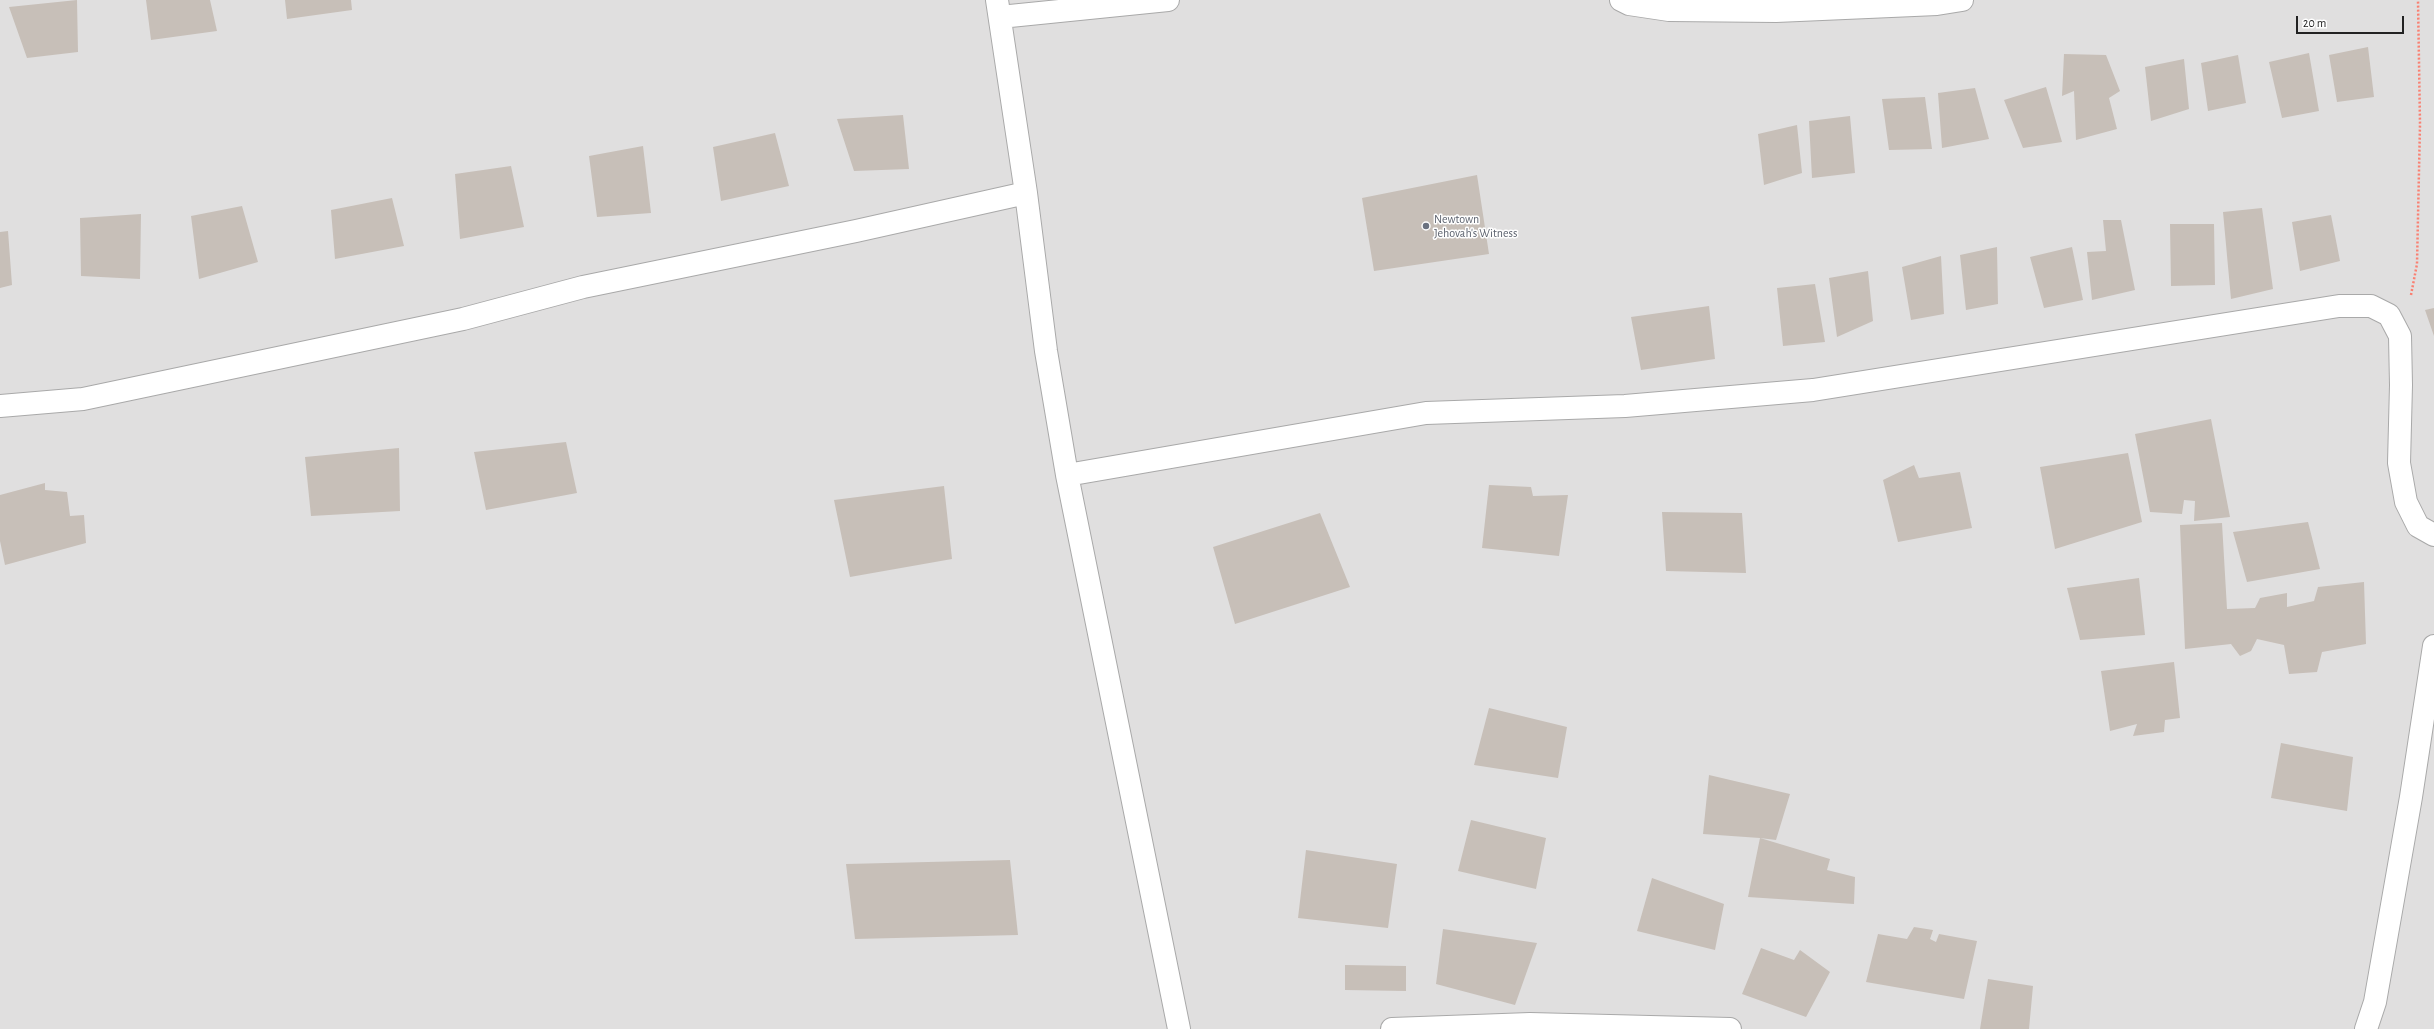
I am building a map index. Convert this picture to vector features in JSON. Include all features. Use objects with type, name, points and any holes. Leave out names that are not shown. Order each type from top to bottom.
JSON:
[{"type":"street","points":[[1168,0],[998,9],[1026,193],[1046,351],[1067,475],[1179,1029]]},
{"type":"street","points":[[1621,0],[1628,4],[1669,10],[1776,11],[1937,4],[1962,0]]},
{"type":"street","points":[[0,406],[91,397],[463,319],[584,287],[856,231],[1026,193]]},
{"type":"street","points":[[1067,475],[1426,413],[1625,406],[1813,390],[2339,306],[2371,306],[2389,315],[2400,336],[2400,471],[2406,502],[2418,526],[2434,535]]},
{"type":"street","points":[[2366,1029],[2375,1002],[2411,797],[2434,646]]},
{"type":"street","points":[[1392,1029],[1530,1024],[1730,1029]]},
{"type":"path","points":[[2400,336],[2417,264],[2420,124],[2418,0]]},
{"type":"shaded area","points":[[0,0],[2434,0],[2434,1029],[0,1029]]},
{"type":"building","points":[[77,0],[78,52],[27,58],[9,7]]},
{"type":"building","points":[[146,0],[210,0],[217,31],[151,40]]},
{"type":"building","points":[[285,0],[351,0],[352,10],[287,19]]},
{"type":"building","points":[[2368,47],[2374,97],[2337,102],[2329,55]]},
{"type":"building","points":[[2309,53],[2319,111],[2282,118],[2269,62]]},
{"type":"building","points":[[2064,54],[2106,55],[2120,91],[2109,98],[2117,129],[2076,140],[2074,91],[2062,96]]},
{"type":"building","points":[[2238,55],[2246,103],[2208,111],[2201,63]]},
{"type":"building","points":[[2184,59],[2189,109],[2151,121],[2145,67]]},
{"type":"building","points":[[2046,87],[2062,142],[2023,148],[2004,100]]},
{"type":"building","points":[[1975,88],[1989,139],[1942,148],[1938,93]]},
{"type":"building","points":[[1925,97],[1932,149],[1889,150],[1882,99]]},
{"type":"building","points":[[903,115],[909,169],[854,171],[837,119]]},
{"type":"building","points":[[1850,116],[1855,173],[1812,178],[1809,121]]},
{"type":"building","points":[[1797,125],[1802,173],[1764,185],[1758,134]]},
{"type":"building","points":[[775,133],[789,186],[721,201],[713,147]]},
{"type":"building","points":[[643,146],[651,213],[597,217],[589,156]]},
{"type":"building","points":[[511,166],[524,227],[460,239],[455,174]]},
{"type":"building","name":"Newtown Jehovah's Witness","points":[[1477,175],[1489,254],[1374,271],[1362,198]]},
{"type":"building","points":[[392,198],[404,246],[335,259],[331,210]]},
{"type":"building","points":[[242,206],[258,262],[199,279],[191,216]]},
{"type":"building","points":[[2262,208],[2273,289],[2231,299],[2223,212]]},
{"type":"building","points":[[141,214],[140,279],[81,276],[80,218]]},
{"type":"building","points":[[2331,215],[2340,261],[2300,271],[2292,222]]},
{"type":"building","points":[[2103,220],[2121,220],[2135,290],[2092,300],[2087,252],[2106,251]]},
{"type":"building","points":[[2170,224],[2214,224],[2215,285],[2171,286]]},
{"type":"building","points":[[8,231],[12,285],[0,288],[0,232]]},
{"type":"building","points":[[1997,247],[1998,304],[1966,310],[1960,255]]},
{"type":"building","points":[[2072,247],[2083,300],[2044,308],[2030,257]]},
{"type":"building","points":[[1941,256],[1944,314],[1911,320],[1902,267]]},
{"type":"building","points":[[1868,271],[1873,321],[1837,337],[1829,278]]},
{"type":"building","points":[[1815,284],[1825,342],[1783,346],[1777,288]]},
{"type":"building","points":[[1709,306],[1715,359],[1641,370],[1631,317]]},
{"type":"building","points":[[2434,308],[2434,336],[2425,310]]},
{"type":"building","points":[[2211,419],[2230,517],[2194,521],[2195,501],[2184,500],[2182,514],[2150,512],[2135,434]]},
{"type":"building","points":[[566,442],[577,493],[486,510],[474,452]]},
{"type":"building","points":[[399,448],[400,511],[311,516],[305,457]]},
{"type":"building","points":[[2128,453],[2142,522],[2055,549],[2040,467]]},
{"type":"building","points":[[1914,465],[1919,478],[1960,472],[1972,528],[1898,542],[1883,480]]},
{"type":"building","points":[[45,483],[45,490],[67,492],[70,516],[84,515],[86,543],[5,565],[0,541],[0,495]]},
{"type":"building","points":[[1489,485],[1531,487],[1533,496],[1568,495],[1559,556],[1482,548]]},
{"type":"building","points":[[944,486],[952,559],[850,577],[834,500]]},
{"type":"building","points":[[1662,512],[1742,513],[1746,573],[1666,571]]},
{"type":"building","points":[[1320,513],[1350,587],[1235,624],[1213,547]]},
{"type":"building","points":[[2308,522],[2320,569],[2247,582],[2233,532]]},
{"type":"building","points":[[2222,523],[2227,609],[2255,608],[2260,598],[2287,593],[2287,607],[2314,601],[2318,587],[2364,582],[2366,644],[2322,652],[2317,672],[2289,674],[2284,645],[2257,639],[2251,651],[2240,656],[2231,644],[2185,649],[2180,525]]},
{"type":"building","points":[[2139,578],[2145,635],[2080,640],[2067,588]]},
{"type":"building","points":[[2174,662],[2180,718],[2165,720],[2164,732],[2133,736],[2137,724],[2110,731],[2101,671]]},
{"type":"building","points":[[1489,708],[1567,727],[1558,778],[1474,765]]},
{"type":"building","points":[[2281,743],[2353,757],[2347,811],[2271,798]]},
{"type":"building","points":[[1709,775],[1790,794],[1776,840],[1703,834]]},
{"type":"building","points":[[1471,820],[1546,838],[1536,889],[1458,871]]},
{"type":"building","points":[[1760,838],[1830,859],[1827,870],[1855,877],[1854,904],[1748,897]]},
{"type":"building","points":[[1306,850],[1397,864],[1388,928],[1298,918]]},
{"type":"building","points":[[1010,860],[1018,935],[855,939],[846,864]]},
{"type":"building","points":[[1652,878],[1724,904],[1715,950],[1637,931]]},
{"type":"building","points":[[1914,927],[1933,930],[1930,939],[1936,942],[1939,934],[1977,941],[1964,999],[1866,982],[1878,934],[1907,939]]},
{"type":"building","points":[[1443,929],[1537,943],[1515,1005],[1436,984]]},
{"type":"building","points":[[1761,948],[1794,960],[1800,950],[1830,972],[1806,1017],[1742,994]]},
{"type":"building","points":[[1345,965],[1406,966],[1406,991],[1345,990]]},
{"type":"building","points":[[1988,979],[2033,986],[2029,1029],[1980,1029]]},
{"type":"place","name":"Newtown Jehovah's Witness","points":[[1426,226]]}]
